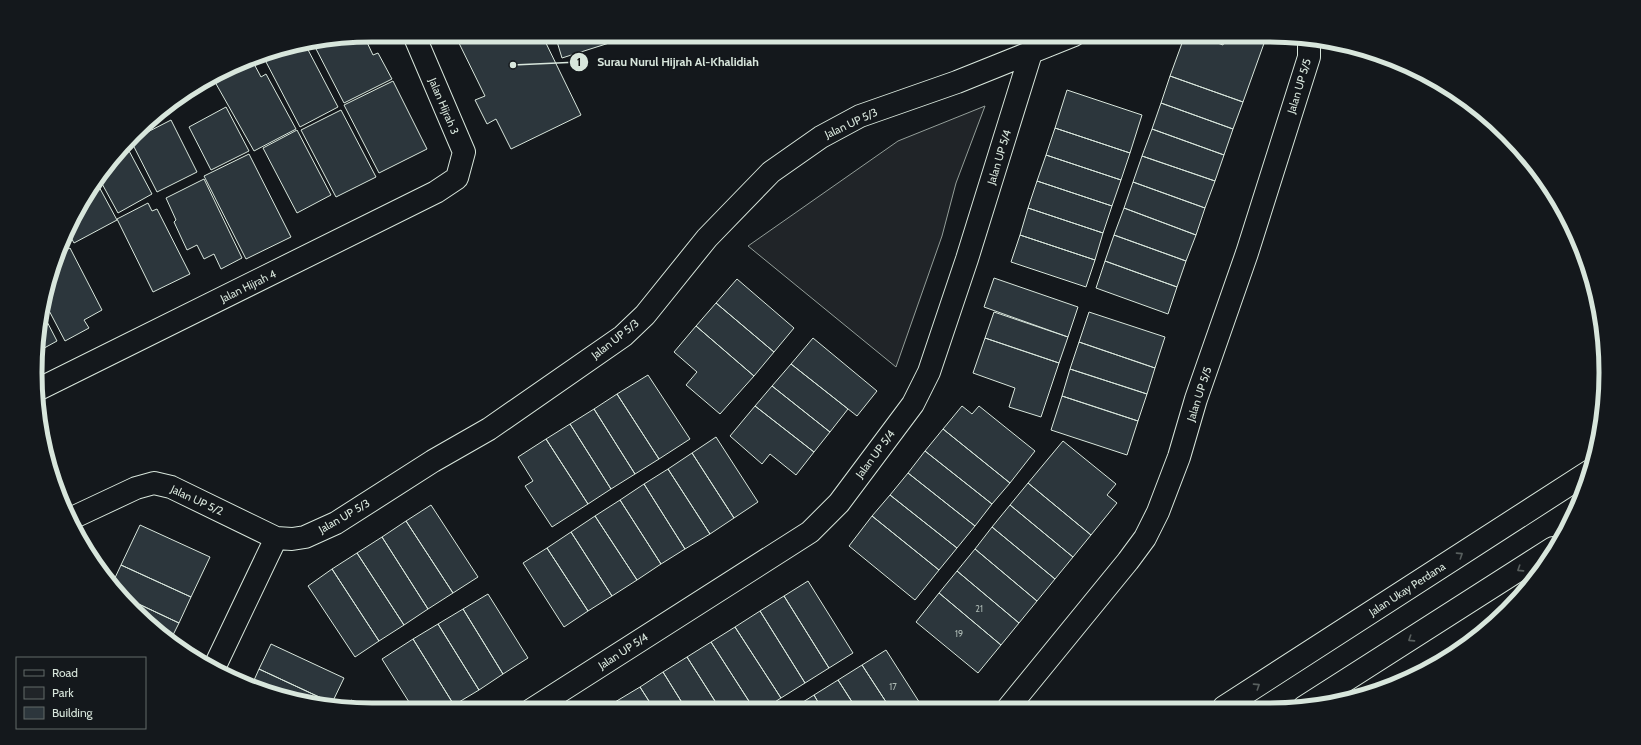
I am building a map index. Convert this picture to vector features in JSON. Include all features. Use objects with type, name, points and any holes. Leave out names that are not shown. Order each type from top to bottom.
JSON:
[{"type":"street","name":"Jalan Hijrah 3","points":[[417,42],[464,152],[457,178]]},
{"type":"street","name":"Jalan UP 5/3","points":[[276,538],[292,539],[306,537],[336,523],[433,461],[489,429],[622,336],[645,315],[707,238],[771,172],[820,137],[860,116],[957,82],[1057,42]]},
{"type":"street","name":"Jalan UP 5/5","points":[[1012,703],[1128,561],[1145,538],[1158,512],[1179,457],[1196,398],[1247,253],[1309,57],[1309,45]]},
{"type":"street","name":"Jalan UP 5/4","points":[[542,703],[810,532],[839,503],[913,404],[929,372],[967,259],[1031,53]]},
{"type":"street","name":"Jalan Hijrah 4","points":[[43,387],[436,192],[457,178]]},
{"type":"street","name":"Jalan Ukay Perdana","points":[[1230,703],[1582,476]]},
{"type":"street","name":"Jalan UP 5/2","points":[[75,517],[136,488],[154,483],[171,486],[276,538]]},
{"type":"street","points":[[216,664],[276,538]]},
{"type":"street","points":[[1319,699],[1545,553]]},
{"type":"green space","points":[[985,106],[956,183],[942,236],[896,367],[748,246],[898,141]]},
{"type":"building","points":[[367,42],[373,55],[378,53],[392,79],[344,103],[315,47]]},
{"type":"building","points":[[458,42],[545,42],[581,115],[511,149],[496,119],[487,124],[475,100],[485,96]]},
{"type":"building","points":[[557,42],[612,42],[562,58]]},
{"type":"building","points":[[1182,42],[1215,42],[1223,45],[1224,42],[1264,42],[1243,102],[1170,76]]},
{"type":"building","points":[[307,48],[338,107],[300,127],[265,60]]},
{"type":"building","points":[[254,64],[261,77],[266,74],[296,129],[254,151],[215,82]]},
{"type":"building","points":[[1170,76],[1243,102],[1233,129],[1161,103]]},
{"type":"building","points":[[393,81],[427,149],[379,173],[344,105]]},
{"type":"building","points":[[1067,90],[1142,115],[1130,153],[1055,128]]},
{"type":"building","points":[[1161,103],[1233,129],[1224,155],[1152,129]]},
{"type":"building","points":[[226,107],[249,151],[211,170],[189,127]]},
{"type":"building","points":[[341,110],[376,177],[336,197],[301,130]]},
{"type":"building","points":[[171,120],[197,172],[157,192],[133,145],[145,133]]},
{"type":"building","points":[[1055,128],[1130,153],[1121,180],[1046,155]]},
{"type":"building","points":[[1152,129],[1224,155],[1215,181],[1142,156]]},
{"type":"building","points":[[297,130],[331,195],[297,213],[263,148]]},
{"type":"building","points":[[129,150],[152,194],[118,213],[102,183],[110,171]]},
{"type":"building","points":[[249,154],[291,237],[246,259],[204,176]]},
{"type":"building","points":[[1046,155],[1121,180],[1112,206],[1037,181]]},
{"type":"building","points":[[1142,156],[1215,181],[1205,208],[1133,182]]},
{"type":"building","points":[[204,179],[242,258],[221,269],[214,254],[204,259],[197,245],[187,250],[174,222],[176,220],[166,198]]},
{"type":"building","points":[[1037,181],[1112,206],[1103,233],[1028,208]]},
{"type":"building","points":[[1133,182],[1205,208],[1196,235],[1124,208]]},
{"type":"building","points":[[99,187],[117,220],[74,243],[71,237],[76,226]]},
{"type":"building","points":[[148,203],[152,211],[157,209],[190,274],[153,292],[117,219]]},
{"type":"building","points":[[1028,208],[1103,233],[1095,260],[1020,235]]},
{"type":"building","points":[[1124,208],[1196,235],[1186,261],[1114,235]]},
{"type":"building","points":[[1020,235],[1095,260],[1086,287],[1011,262]]},
{"type":"building","points":[[1114,235],[1186,261],[1177,287],[1105,261]]},
{"type":"building","points":[[70,248],[102,310],[84,320],[89,328],[65,341],[48,308],[53,287],[66,250]]},
{"type":"building","points":[[1105,261],[1177,287],[1168,314],[1096,288]]},
{"type":"building","points":[[994,278],[1078,307],[1068,337],[984,307]]},
{"type":"building","points":[[737,279],[794,328],[774,352],[716,303]]},
{"type":"building","points":[[716,303],[774,352],[754,376],[696,326]]},
{"type":"building","points":[[994,312],[1068,337],[1059,363],[985,338]]},
{"type":"building","points":[[1089,312],[1165,337],[1155,368],[1079,342]]},
{"type":"building","points":[[46,320],[57,341],[43,349]]},
{"type":"building","points":[[696,326],[754,376],[720,414],[686,385],[697,372],[674,352]]},
{"type":"building","points":[[813,338],[877,391],[857,416],[791,364]]},
{"type":"building","points":[[985,338],[1059,363],[1041,417],[1009,407],[1015,388],[973,373]]},
{"type":"building","points":[[1079,342],[1155,368],[1147,394],[1070,369]]},
{"type":"building","points":[[791,364],[848,409],[830,432],[772,386]]},
{"type":"building","points":[[1070,369],[1147,394],[1138,421],[1062,396]]},
{"type":"building","points":[[648,375],[690,439],[659,459],[617,394]]},
{"type":"building","points":[[772,386],[830,432],[814,452],[755,406]]},
{"type":"building","points":[[617,394],[659,459],[635,474],[594,409]]},
{"type":"building","points":[[1062,396],[1138,421],[1127,455],[1051,430]]},
{"type":"building","points":[[755,406],[814,452],[796,475],[770,454],[762,464],[730,436]]},
{"type":"building","points":[[962,406],[972,414],[979,406],[1035,451],[1010,483],[943,429]]},
{"type":"building","points":[[594,409],[635,474],[611,489],[570,424]]},
{"type":"building","points":[[570,424],[611,489],[588,504],[546,439]]},
{"type":"building","points":[[943,429],[1010,483],[992,504],[925,451]]},
{"type":"building","points":[[716,437],[758,502],[734,518],[692,453]]},
{"type":"building","points":[[546,439],[588,504],[552,527],[525,486],[533,481],[518,457]]},
{"type":"building","points":[[1063,441],[1116,484],[1107,495],[1117,503],[1091,535],[1028,483]]},
{"type":"building","points":[[925,451],[992,504],[975,526],[908,473]]},
{"type":"building","points":[[692,453],[734,518],[710,534],[668,469]]},
{"type":"building","points":[[668,469],[710,534],[685,549],[644,484]]},
{"type":"building","points":[[908,473],[975,526],[957,548],[890,495]]},
{"type":"building","points":[[1028,483],[1091,535],[1073,557],[1010,505]]},
{"type":"building","points":[[644,484],[685,549],[661,564],[620,500]]},
{"type":"building","points":[[890,495],[957,548],[939,570],[872,516]]},
{"type":"building","points":[[620,500],[661,564],[637,580],[595,516]]},
{"type":"building","points":[[431,505],[478,577],[453,593],[406,521]]},
{"type":"building","points":[[1010,505],[1073,557],[1055,579],[992,527]]},
{"type":"building","points":[[595,516],[637,580],[612,596],[571,532]]},
{"type":"building","points":[[872,516],[939,570],[915,600],[849,546]]},
{"type":"building","points":[[406,521],[453,593],[428,609],[382,537]]},
{"type":"building","points":[[140,525],[210,557],[191,597],[121,565]]},
{"type":"building","points":[[992,527],[1055,579],[1037,601],[975,549]]},
{"type":"building","points":[[571,532],[612,596],[588,611],[547,548]]},
{"type":"building","points":[[382,537],[428,609],[404,625],[357,553]]},
{"type":"building","points":[[547,548],[588,611],[564,627],[523,563]]},
{"type":"building","points":[[975,549],[1037,601],[1019,623],[957,571]]},
{"type":"building","points":[[357,553],[404,625],[379,641],[332,569]]},
{"type":"building","points":[[121,565],[191,597],[179,623],[136,603],[114,579]]},
{"type":"building","points":[[332,569],[379,641],[355,657],[308,586]]},
{"type":"building","points":[[957,571],[1019,623],[1001,645],[939,593]]},
{"type":"building","points":[[808,581],[853,653],[829,668],[784,596]]},
{"type":"building","points":[[939,593],[1001,645],[978,673],[916,622]]},
{"type":"building","points":[[488,594],[528,658],[503,674],[463,609]]},
{"type":"building","points":[[784,596],[829,668],[805,683],[760,611]]},
{"type":"building","points":[[136,603],[179,623],[172,636]]},
{"type":"building","points":[[463,609],[503,674],[479,690],[438,624]]},
{"type":"building","points":[[760,611],[805,683],[781,698],[735,627]]},
{"type":"building","points":[[438,624],[479,690],[457,703],[453,703],[413,639]]},
{"type":"building","points":[[735,627],[781,698],[773,703],[750,703],[711,642]]},
{"type":"building","points":[[413,639],[453,703],[410,703],[382,659]]},
{"type":"building","points":[[711,642],[750,703],[716,703],[687,657]]},
{"type":"building","points":[[271,644],[344,678],[333,700],[329,700],[324,699],[259,669]]},
{"type":"building","points":[[886,650],[920,703],[887,703],[862,665]]},
{"type":"building","points":[[687,657],[716,703],[682,703],[663,672]]},
{"type":"building","points":[[862,665],[887,703],[853,703],[838,680]]},
{"type":"building","points":[[259,669],[324,699],[287,692],[254,681]]},
{"type":"building","points":[[663,672],[682,703],[650,703],[640,687]]},
{"type":"building","points":[[838,680],[853,703],[819,703],[814,695]]},
{"type":"building","points":[[640,687],[650,703],[616,703],[615,702]]},
{"type":"building","points":[[814,695],[819,703],[801,703]]},
{"type":"place","name":"Surau Nurul Hijrah Al-Khalidiah","points":[[513,65]]}]
